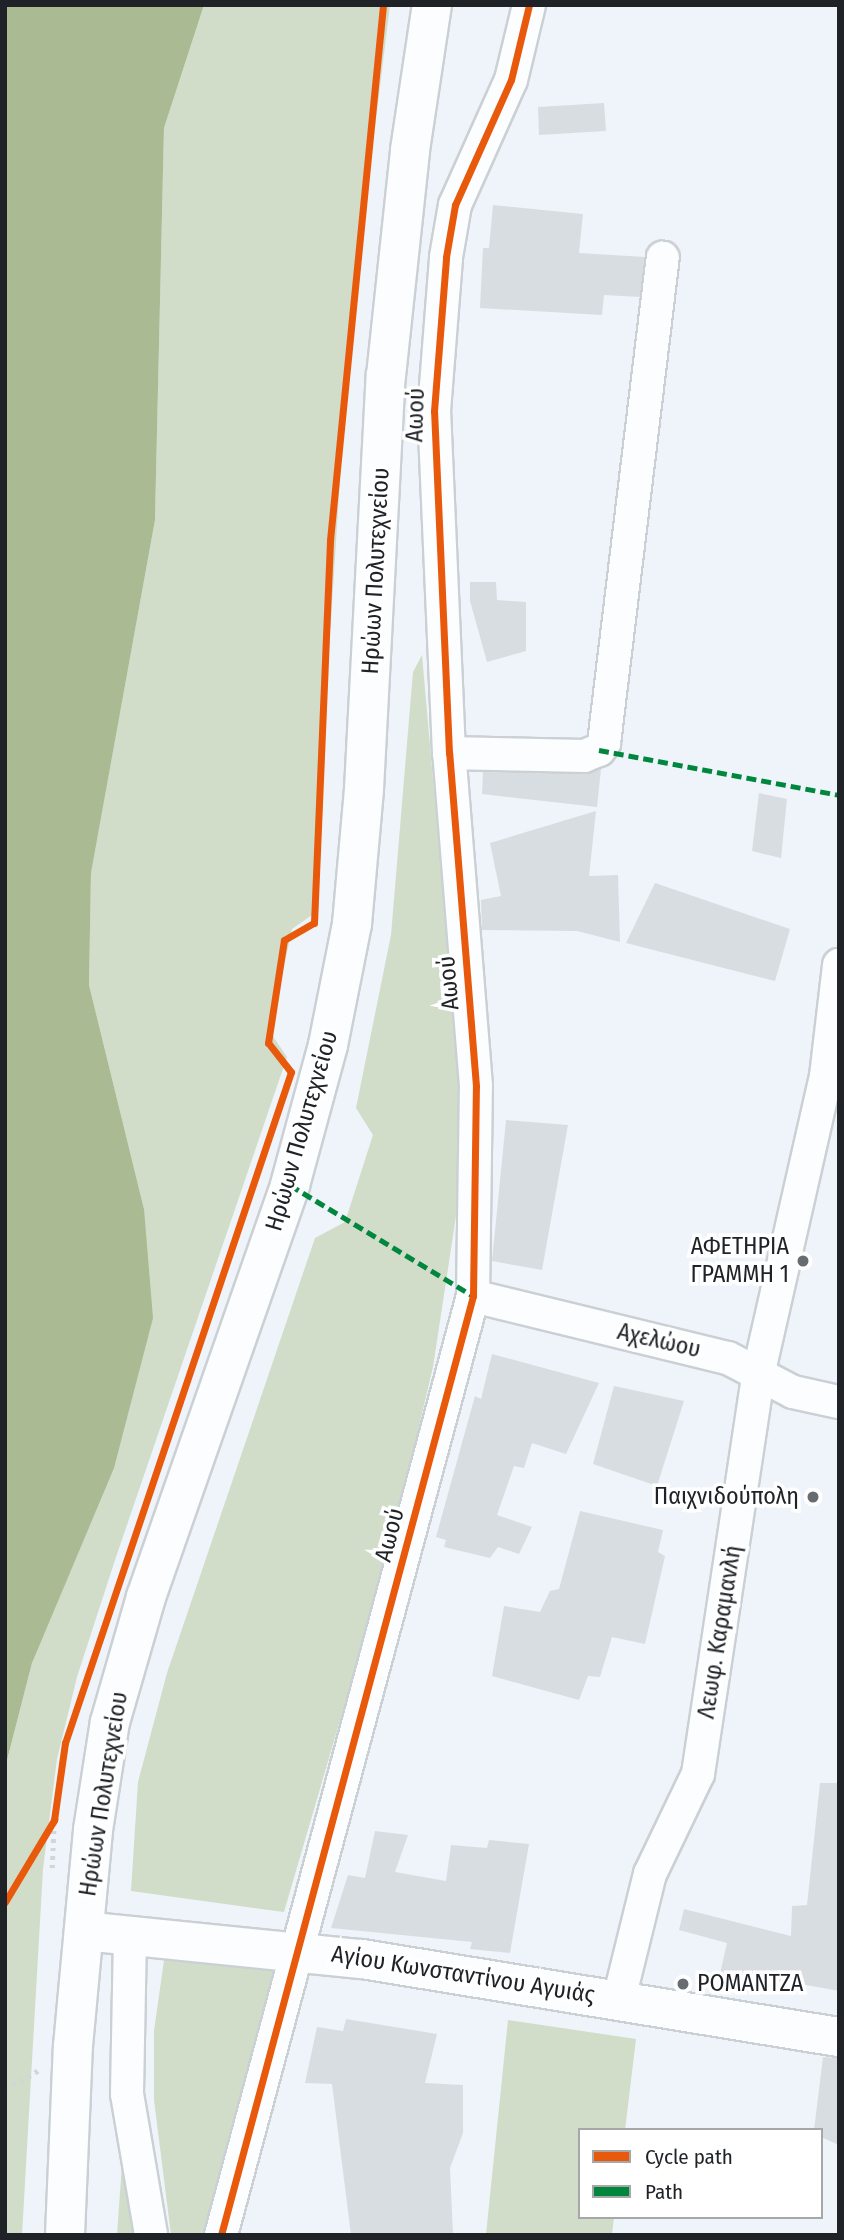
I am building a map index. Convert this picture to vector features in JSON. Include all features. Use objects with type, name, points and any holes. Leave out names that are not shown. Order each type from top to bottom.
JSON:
[{"type":"main road","name":"Ηρώων Πολυτεχνείου","points":[[65,2235],[93,1830],[120,1684],[290,1185],[345,964],[364,789],[386,376],[410,150],[432,5]]},
{"type":"main road","name":"Αγίου Κωνσταντίνου Αγυιάς","points":[[84,1931],[300,1951],[619,1999],[839,2037]]},
{"type":"street","name":"Αωού","points":[[221,2235],[300,1951],[472,1296],[476,1086],[449,753],[434,447],[446,257],[455,205],[512,80],[529,5]]},
{"type":"street","points":[[449,753],[584,756],[599,750],[604,743],[663,258]]},
{"type":"street","name":"Λεωφ. Καραμανλή","points":[[619,1999],[650,1874],[698,1774],[759,1371],[832,1077],[839,965]]},
{"type":"street","name":"Αχελώου","points":[[472,1296],[729,1358],[759,1371],[793,1392],[839,1402]]},
{"type":"street","points":[[130,1936],[127,2094],[151,2235]]},
{"type":"path","points":[[40,1843],[56,1807]]},
{"type":"shaded area","points":[[5,5],[204,5],[164,128],[155,520],[91,873],[89,985],[144,1209],[153,1318],[114,1468],[32,1663],[5,1768]]},
{"type":"shaded area","points":[[204,5],[390,5],[349,339],[312,915],[292,929],[270,1032],[287,1057],[115,1560],[77,1677],[57,1759],[43,1869],[22,2235],[5,2235],[5,1768],[32,1663],[62,1586],[144,1209],[89,985],[91,872],[155,520],[164,128]]},
{"type":"shaded area","points":[[422,655],[458,1064],[458,1203],[433,1367],[390,1549],[284,1912],[131,1891],[138,1782],[167,1673],[315,1238],[345,1222],[373,1135],[356,1108],[391,935],[413,672]]},
{"type":"shaded area","points":[[166,1946],[287,1959],[217,2235],[171,2235],[154,2100],[154,2031]]},
{"type":"shaded area","points":[[508,2020],[636,2039],[625,2128],[578,2128],[578,2219],[614,2219],[612,2235],[486,2235]]},
{"type":"shaded area","points":[[130,2158],[142,2235],[117,2235],[122,2164]]},
{"type":"building","points":[[604,103],[606,131],[539,135],[538,107]]},
{"type":"building","points":[[493,205],[583,214],[579,253],[645,257],[640,297],[604,295],[602,315],[480,308],[483,248],[489,248]]},
{"type":"building","points":[[470,582],[496,582],[497,600],[526,602],[526,651],[487,662],[470,601]]},
{"type":"building","points":[[601,769],[597,807],[482,794],[483,772],[584,774]]},
{"type":"building","points":[[759,793],[787,799],[781,858],[752,851]]},
{"type":"building","points":[[596,811],[589,876],[618,875],[620,942],[577,931],[482,930],[481,900],[501,896],[490,843]]},
{"type":"building","points":[[655,883],[790,929],[775,981],[626,943]]},
{"type":"building","points":[[506,1120],[568,1125],[542,1270],[492,1261]]},
{"type":"building","points":[[492,1354],[599,1383],[566,1454],[532,1443],[524,1468],[514,1466],[497,1515],[532,1527],[519,1554],[498,1547],[490,1558],[444,1547],[446,1540],[436,1537],[475,1396],[481,1399]]},
{"type":"building","points":[[614,1386],[684,1401],[657,1486],[593,1464]]},
{"type":"building","points":[[580,1511],[663,1530],[658,1552],[665,1556],[645,1644],[612,1637],[600,1677],[588,1676],[579,1700],[492,1676],[504,1606],[540,1612],[550,1591],[559,1589]]},
{"type":"building","points":[[820,1783],[839,1783],[839,1991],[768,1978],[764,1995],[717,1987],[727,1943],[679,1930],[684,1909],[791,1936],[792,1906],[807,1905]]},
{"type":"building","points":[[375,1831],[408,1835],[395,1872],[446,1881],[451,1845],[487,1848],[489,1840],[529,1844],[510,1953],[470,1949],[472,1942],[331,1928],[348,1875],[365,1878]]},
{"type":"building","points":[[346,2019],[437,2034],[425,2083],[463,2085],[463,2133],[450,2168],[453,2235],[351,2235],[332,2084],[305,2083],[317,2027],[343,2031]]},
{"type":"building","points":[[823,2057],[839,2058],[839,2145],[823,2138],[823,2128],[814,2128]]},
{"type":"marked path","points":[[599,750],[839,795]]},
{"type":"marked path","points":[[290,1185],[473,1296]]},
{"type":"cycle path","points":[[5,1902],[54,1820],[65,1743],[291,1072],[268,1043],[284,940],[314,923],[330,540],[383,5]]},
{"type":"cycle path","points":[[221,2235],[473,1296],[476,1086],[449,753],[434,411],[446,257],[455,205],[511,80],[529,5]]},
{"type":"place","name":"ΑΦΕΤΗΡΙΑ ΓΡΑΜΜΗ 1","points":[[803,1261]]},
{"type":"place","name":"Παιχνιδούπολη","points":[[813,1497]]},
{"type":"place","name":"ΡΟΜΑΝΤΖΑ","points":[[683,1984]]}]
